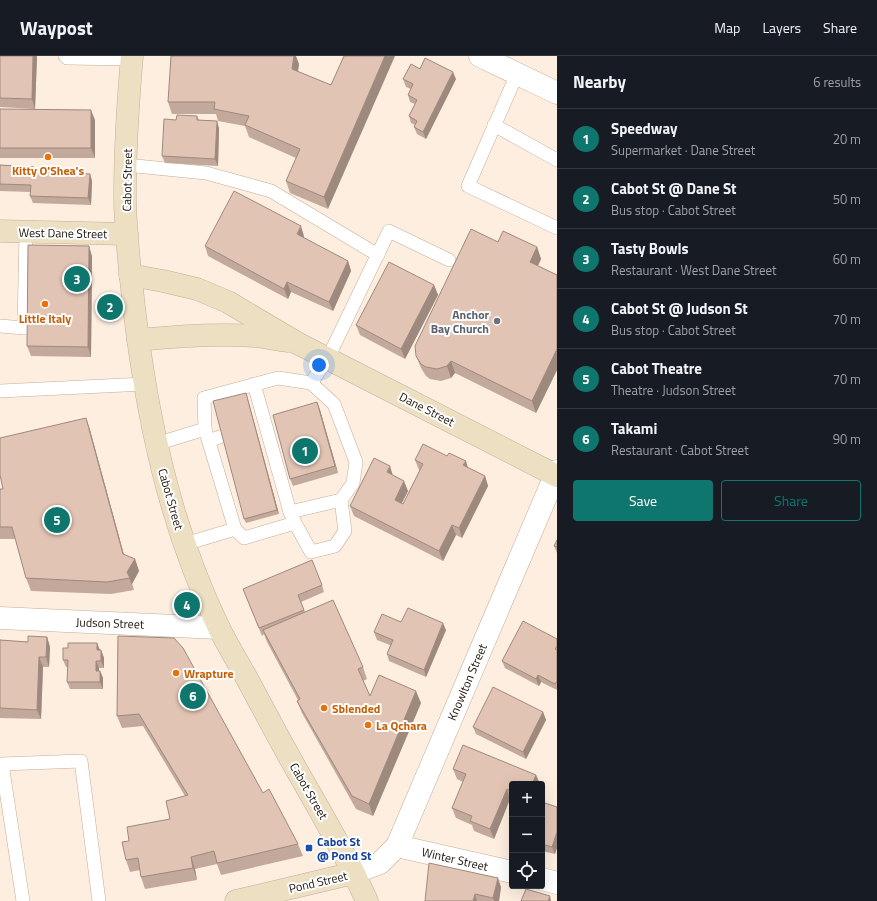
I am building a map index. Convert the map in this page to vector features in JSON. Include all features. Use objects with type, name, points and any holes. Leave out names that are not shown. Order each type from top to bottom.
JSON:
[{"type":"main road","name":"Cabot Street","points":[[132,58],[125,194],[130,275],[138,340],[156,444],[177,522],[198,580],[219,628],[354,873],[367,901]]},
{"type":"main road","name":"West Dane Street","points":[[0,231],[127,234]]},
{"type":"main road","name":"Dane Street","points":[[130,275],[163,281],[203,292],[228,302],[298,343],[556,474]]},
{"type":"main road","name":"Dane Street","points":[[138,340],[178,336],[216,335],[255,336],[298,343]]},
{"type":"main road","name":"Pond Street","points":[[236,901],[354,873]]},
{"type":"street","points":[[480,56],[557,93]]},
{"type":"street","name":"Knowlton Street","points":[[354,873],[380,863],[397,846],[556,474]]},
{"type":"street","name":"Judson Street","points":[[0,618],[219,628]]},
{"type":"street","name":"Winter Street","points":[[397,846],[509,871]]},
{"type":"street","points":[[545,880],[557,883]]},
{"type":"lane","points":[[65,56],[67,58],[132,58]]},
{"type":"lane","points":[[517,74],[468,186],[557,228]]},
{"type":"lane","points":[[494,125],[557,160]]},
{"type":"lane","points":[[126,165],[206,173],[271,191],[378,256]]},
{"type":"lane","points":[[311,383],[328,358],[389,231],[449,260]]},
{"type":"lane","points":[[0,326],[24,328],[26,232]]},
{"type":"lane","points":[[278,378],[311,383],[334,404],[356,462],[353,483],[341,500],[244,538],[235,530],[225,498],[207,435],[204,398],[254,384],[278,378]]},
{"type":"lane","points":[[0,391],[145,384]]},
{"type":"lane","points":[[254,384],[260,425],[276,483],[311,552],[336,546],[345,531],[341,500]]},
{"type":"lane","points":[[156,444],[207,435],[222,436]]},
{"type":"lane","points":[[217,469],[230,465]]},
{"type":"lane","points":[[225,498],[238,494]]},
{"type":"lane","points":[[185,544],[235,530]]},
{"type":"lane","points":[[23,901],[2,764],[81,761],[99,901]]},
{"type":"building","points":[[0,56],[33,56],[32,99],[0,98]]},
{"type":"building","points":[[171,56],[294,56],[292,69],[331,85],[344,56],[385,56],[324,197],[286,181],[300,149],[245,125],[249,116],[214,109],[215,102],[168,102]]},
{"type":"building","points":[[425,58],[453,72],[423,132],[414,127],[417,121],[409,116],[417,100],[408,95],[413,84],[403,79],[411,64],[420,69]]},
{"type":"building","points":[[0,109],[91,110],[91,148],[0,148]]},
{"type":"building","points":[[177,115],[197,116],[197,120],[217,121],[215,159],[162,156],[164,119],[176,120]]},
{"type":"building","points":[[0,165],[34,167],[34,172],[90,174],[88,198],[30,196],[31,185],[0,184]]},
{"type":"building","points":[[234,191],[301,226],[297,234],[348,261],[329,302],[287,282],[284,289],[205,246]]},
{"type":"building","name":"Anchor Bay Church","points":[[471,229],[498,242],[503,231],[537,247],[530,262],[557,275],[557,349],[532,401],[451,361],[447,366],[437,369],[426,367],[421,364],[416,356],[415,346]]},
{"type":"building","points":[[28,245],[89,246],[88,347],[27,346]]},
{"type":"building","points":[[389,262],[434,285],[401,349],[356,325]]},
{"type":"building","points":[[246,393],[277,510],[244,519],[213,401]]},
{"type":"building","points":[[317,402],[335,466],[290,479],[273,415]]},
{"type":"building","points":[[86,418],[123,554],[135,559],[127,572],[130,578],[107,582],[26,578],[12,527],[0,527],[0,489],[3,489],[0,475],[0,438]]},
{"type":"building","points":[[423,444],[447,456],[449,453],[466,461],[463,465],[485,476],[459,528],[452,525],[439,551],[350,506],[374,458],[390,466],[387,472],[404,481],[395,500],[403,504],[423,464],[415,460]]},
{"type":"building","points":[[557,540],[557,547],[554,546]]},
{"type":"building","points":[[312,560],[322,585],[298,595],[304,610],[259,628],[243,589]]},
{"type":"building","points":[[333,600],[363,667],[358,669],[370,696],[379,675],[416,691],[369,804],[352,796],[297,701],[300,699],[263,630]]},
{"type":"building","points":[[408,608],[443,623],[424,670],[387,654],[393,640],[374,632],[382,614],[401,622]]},
{"type":"building","points":[[523,621],[557,639],[557,646],[555,649],[557,650],[557,681],[555,684],[538,675],[536,679],[502,661]]},
{"type":"building","points":[[28,636],[47,637],[46,657],[39,657],[37,710],[0,708],[0,640],[28,642]]},
{"type":"building","points":[[118,636],[174,638],[183,648],[263,793],[269,789],[298,844],[217,863],[214,851],[191,857],[193,868],[141,877],[138,858],[126,860],[122,842],[129,841],[127,827],[170,819],[166,801],[188,795],[139,714],[117,716]]},
{"type":"building","points":[[68,643],[97,643],[97,650],[101,650],[101,661],[96,661],[96,671],[100,671],[100,682],[67,682],[68,660],[63,660],[63,648],[68,648]]},
{"type":"building","points":[[493,687],[543,712],[523,752],[473,727]]},
{"type":"building","points":[[463,745],[536,775],[533,781],[509,781],[509,790],[507,789],[490,829],[470,821],[472,816],[452,808],[466,774],[453,769]]},
{"type":"building","points":[[545,803],[557,807],[557,832],[552,847],[545,845]]},
{"type":"building","points":[[429,863],[498,878],[493,898],[475,894],[473,901],[425,901]]},
{"type":"building","points":[[526,889],[550,896],[548,901],[521,901]]},
{"type":"place","name":"Kitty O'Shea's","points":[[48,157]]},
{"type":"place","name":"Tasty Bowls","points":[[77,279]]},
{"type":"place","name":"Little Italy","points":[[45,304]]},
{"type":"place","name":"Cabot St @ Dane St","points":[[110,307]]},
{"type":"place","name":"Anchor Bay Church","points":[[497,321]]},
{"type":"place","name":"Speedway","points":[[305,451]]},
{"type":"place","name":"Cabot Theatre","points":[[57,520]]},
{"type":"place","name":"Cabot St @ Judson St","points":[[187,605]]},
{"type":"place","name":"Wrapture","points":[[176,673]]},
{"type":"place","name":"Takami","points":[[193,696]]},
{"type":"place","name":"Sblended","points":[[324,708]]},
{"type":"place","name":"La Qchara","points":[[368,725]]},
{"type":"place","name":"Cabot St @ Pond St","points":[[309,848]]}]
